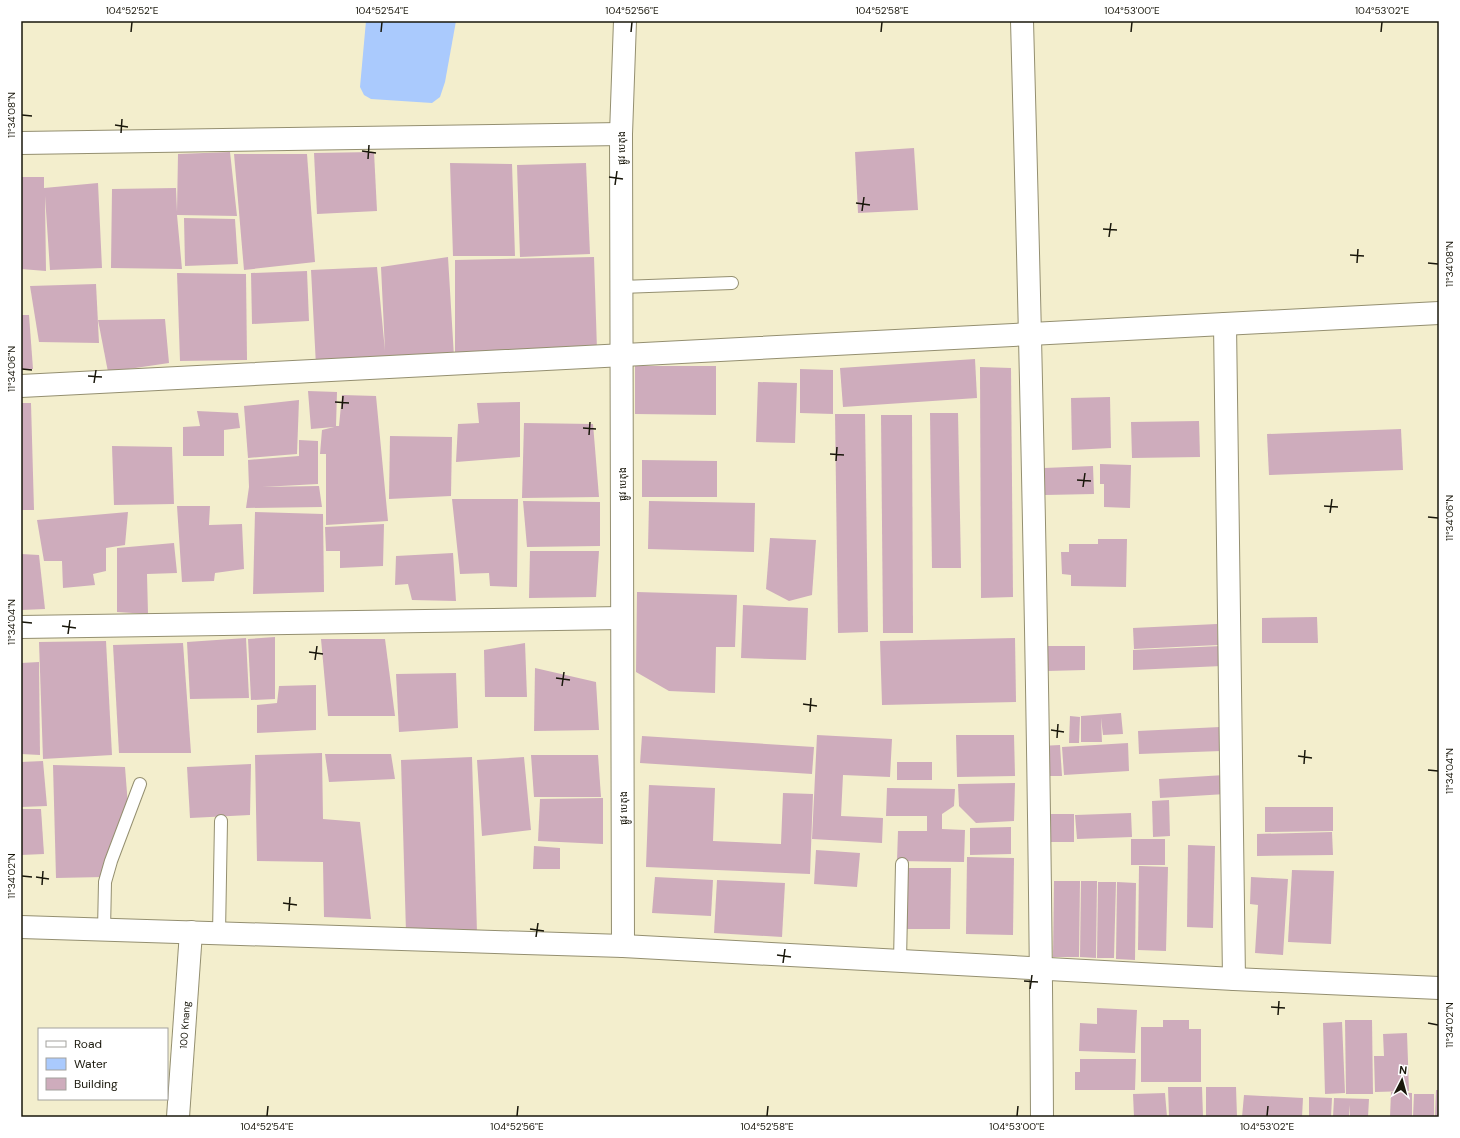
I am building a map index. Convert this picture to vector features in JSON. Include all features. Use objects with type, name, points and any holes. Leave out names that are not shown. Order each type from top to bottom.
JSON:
[{"type":"street","name":"ផ្លូវ បេតុង","points":[[623,946],[621,134],[625,21]]},
{"type":"street","points":[[1022,21],[1031,334],[1042,1117]]},
{"type":"street","points":[[21,143],[621,134]]},
{"type":"street","points":[[21,386],[1439,313]]},
{"type":"street","points":[[1225,324],[1234,978]]},
{"type":"street","points":[[21,627],[622,618]]},
{"type":"street","points":[[21,927],[623,946],[1439,988]]},
{"type":"street","name":"100 Knang","points":[[178,1117],[191,932]]},
{"type":"lane","points":[[621,287],[732,283]]},
{"type":"lane","points":[[104,930],[105,882],[111,860],[140,784]]},
{"type":"lane","points":[[219,934],[221,821]]},
{"type":"lane","points":[[900,961],[902,864]]},
{"type":"water","points":[[366,21],[456,21],[445,82],[440,97],[432,103],[371,99],[364,95],[360,87]]},
{"type":"building","points":[[914,148],[918,210],[858,213],[855,152]]},
{"type":"building","points":[[230,152],[237,216],[177,215],[182,269],[111,268],[112,189],[176,188],[177,212],[178,154]]},
{"type":"building","points":[[374,152],[377,211],[317,214],[314,153]]},
{"type":"building","points":[[234,154],[307,154],[315,262],[244,270]]},
{"type":"building","points":[[450,163],[512,164],[515,256],[453,256]]},
{"type":"building","points":[[586,163],[590,254],[520,257],[517,165]]},
{"type":"building","points":[[21,177],[44,177],[44,188],[98,183],[102,268],[50,270],[45,196],[46,271],[21,269]]},
{"type":"building","points":[[184,218],[235,219],[238,264],[185,266]]},
{"type":"building","points":[[448,257],[454,357],[316,366],[311,270],[377,267],[385,351],[381,267]]},
{"type":"building","points":[[594,257],[597,350],[455,361],[455,260]]},
{"type":"building","points":[[307,271],[309,321],[252,324],[251,273]]},
{"type":"building","points":[[177,273],[246,274],[247,360],[180,361]]},
{"type":"building","points":[[96,284],[99,343],[39,342],[30,286]]},
{"type":"building","points":[[21,315],[29,315],[33,369],[21,369]]},
{"type":"building","points":[[165,319],[169,363],[108,372],[98,320]]},
{"type":"building","points":[[975,359],[977,398],[843,407],[840,368]]},
{"type":"building","points":[[635,366],[716,366],[716,415],[635,414]]},
{"type":"building","points":[[980,367],[1011,368],[1013,597],[981,598]]},
{"type":"building","points":[[800,369],[833,370],[833,414],[800,413]]},
{"type":"building","points":[[758,382],[797,383],[795,443],[756,442]]},
{"type":"building","points":[[308,391],[337,392],[336,426],[339,426],[342,395],[376,396],[388,521],[326,525],[326,454],[320,454],[322,430],[334,427],[311,429]]},
{"type":"building","points":[[1110,397],[1111,448],[1072,450],[1071,398]]},
{"type":"building","points":[[299,400],[297,454],[248,458],[244,406]]},
{"type":"building","points":[[520,402],[520,457],[456,462],[458,424],[479,423],[477,403]]},
{"type":"building","points":[[21,403],[31,403],[34,510],[21,510]]},
{"type":"building","points":[[197,411],[238,413],[240,428],[224,430],[224,456],[183,456],[183,427],[200,426]]},
{"type":"building","points":[[930,413],[958,413],[961,568],[932,568]]},
{"type":"building","points":[[835,414],[865,414],[868,632],[838,633]]},
{"type":"building","points":[[881,415],[912,415],[913,633],[883,633]]},
{"type":"building","points":[[1199,421],[1200,457],[1132,458],[1131,422]]},
{"type":"building","points":[[524,423],[593,424],[599,497],[522,498]]},
{"type":"building","points":[[1401,429],[1403,470],[1269,475],[1267,434]]},
{"type":"building","points":[[390,436],[452,437],[451,496],[389,499]]},
{"type":"building","points":[[299,440],[318,441],[318,484],[262,487],[319,486],[322,507],[246,508],[249,487],[248,460],[299,456]]},
{"type":"building","points":[[112,446],[172,447],[174,504],[114,505]]},
{"type":"building","points":[[642,460],[717,461],[717,497],[642,497]]},
{"type":"building","points":[[1100,464],[1131,465],[1130,508],[1104,507],[1104,484],[1100,484]]},
{"type":"building","points":[[1093,466],[1094,494],[1045,495],[1044,468]]},
{"type":"building","points":[[452,499],[518,499],[517,587],[490,586],[489,573],[460,574]]},
{"type":"building","points":[[523,501],[600,502],[600,546],[527,547]]},
{"type":"building","points":[[649,501],[755,503],[754,552],[648,549]]},
{"type":"building","points":[[177,506],[210,506],[209,525],[242,524],[244,569],[215,573],[214,581],[182,582]]},
{"type":"building","points":[[128,512],[125,545],[106,548],[106,571],[93,574],[95,585],[63,588],[62,561],[44,561],[37,520]]},
{"type":"building","points":[[255,512],[323,514],[324,592],[253,594]]},
{"type":"building","points":[[384,524],[383,566],[340,568],[340,551],[326,551],[325,527]]},
{"type":"building","points":[[770,538],[816,540],[812,595],[789,601],[766,589]]},
{"type":"building","points":[[1098,539],[1127,539],[1126,587],[1071,586],[1071,575],[1062,574],[1061,552],[1069,552],[1069,544],[1098,544]]},
{"type":"building","points":[[174,543],[177,573],[147,574],[148,614],[117,612],[117,548]]},
{"type":"building","points":[[530,551],[599,551],[596,597],[529,598]]},
{"type":"building","points":[[453,553],[456,601],[412,600],[408,584],[395,585],[396,556]]},
{"type":"building","points":[[21,554],[39,555],[45,609],[21,610]]},
{"type":"building","points":[[637,592],[737,595],[735,647],[716,647],[715,693],[669,691],[636,672]]},
{"type":"building","points":[[743,605],[808,608],[806,660],[741,658]]},
{"type":"building","points":[[1317,617],[1318,643],[1262,643],[1262,618]]},
{"type":"building","points":[[1217,624],[1218,645],[1134,649],[1133,628]]},
{"type":"building","points":[[275,637],[275,699],[251,700],[248,639]]},
{"type":"building","points":[[246,638],[249,698],[190,699],[187,642]]},
{"type":"building","points":[[1015,638],[1016,702],[882,705],[880,641]]},
{"type":"building","points":[[321,639],[385,639],[395,716],[328,716]]},
{"type":"building","points":[[106,641],[112,755],[43,759],[39,642]]},
{"type":"building","points":[[183,643],[191,753],[119,753],[113,645]]},
{"type":"building","points":[[525,643],[527,697],[485,697],[484,650]]},
{"type":"building","points":[[1047,646],[1085,646],[1085,670],[1047,671]]},
{"type":"building","points":[[1221,646],[1222,666],[1133,670],[1133,650]]},
{"type":"building","points":[[39,662],[40,755],[21,754],[21,663]]},
{"type":"building","points":[[535,668],[596,682],[599,730],[534,731]]},
{"type":"building","points":[[456,673],[458,728],[399,732],[396,674]]},
{"type":"building","points":[[316,685],[316,730],[257,733],[257,705],[277,703],[279,686]]},
{"type":"building","points":[[1121,713],[1123,734],[1103,735],[1101,718],[1102,742],[1081,742],[1081,716]]},
{"type":"building","points":[[1070,716],[1080,717],[1079,743],[1069,743]]},
{"type":"building","points":[[1220,727],[1221,751],[1139,754],[1138,731]]},
{"type":"building","points":[[817,735],[892,739],[890,777],[843,775],[841,816],[883,818],[882,843],[812,839]]},
{"type":"building","points":[[956,735],[1014,735],[1015,776],[957,777]]},
{"type":"building","points":[[642,736],[814,747],[812,774],[640,763]]},
{"type":"building","points":[[1128,743],[1129,771],[1064,775],[1062,747]]},
{"type":"building","points":[[1060,745],[1062,776],[1041,776],[1040,746]]},
{"type":"building","points":[[322,753],[323,819],[360,822],[371,919],[324,917],[323,862],[257,861],[255,755]]},
{"type":"building","points":[[325,754],[391,754],[395,779],[329,782]]},
{"type":"building","points":[[531,755],[598,755],[601,797],[534,797]]},
{"type":"building","points":[[472,757],[477,933],[406,932],[401,760]]},
{"type":"building","points":[[524,757],[531,830],[482,836],[477,760]]},
{"type":"building","points":[[43,761],[47,806],[21,807],[21,762]]},
{"type":"building","points":[[897,762],[932,762],[932,780],[897,780]]},
{"type":"building","points":[[251,764],[250,815],[190,818],[187,767]]},
{"type":"building","points":[[53,765],[125,767],[128,806],[103,877],[56,878]]},
{"type":"building","points":[[1225,775],[1226,794],[1160,798],[1159,779]]},
{"type":"building","points":[[1015,783],[1014,821],[976,823],[959,806],[958,784]]},
{"type":"building","points":[[649,785],[715,788],[713,841],[781,844],[783,793],[813,794],[810,874],[646,867]]},
{"type":"building","points":[[887,788],[955,789],[954,806],[942,814],[942,829],[965,830],[964,862],[897,861],[898,831],[927,831],[927,816],[886,816]]},
{"type":"building","points":[[603,798],[603,844],[538,841],[540,799]]},
{"type":"building","points":[[1169,800],[1170,836],[1153,837],[1152,801]]},
{"type":"building","points":[[1265,807],[1333,807],[1333,831],[1265,832]]},
{"type":"building","points":[[21,809],[41,809],[44,854],[21,855]]},
{"type":"building","points":[[1131,813],[1132,837],[1077,839],[1075,815]]},
{"type":"building","points":[[1044,814],[1074,814],[1074,842],[1044,842]]},
{"type":"building","points":[[1011,827],[1011,854],[970,855],[970,828]]},
{"type":"building","points":[[1332,832],[1333,855],[1257,856],[1257,834]]},
{"type":"building","points":[[1131,839],[1165,839],[1165,865],[1131,865]]},
{"type":"building","points":[[1188,845],[1215,846],[1213,928],[1187,927]]},
{"type":"building","points":[[534,846],[560,848],[560,869],[533,869]]},
{"type":"building","points":[[816,850],[860,853],[857,887],[814,884]]},
{"type":"building","points":[[967,857],[1014,858],[1013,935],[966,934]]},
{"type":"building","points":[[1139,866],[1168,867],[1166,951],[1138,950]]},
{"type":"building","points":[[905,868],[951,868],[950,929],[904,929]]},
{"type":"building","points":[[1292,870],[1334,871],[1331,944],[1288,942]]},
{"type":"building","points":[[655,877],[713,880],[711,916],[652,913]]},
{"type":"building","points":[[1251,877],[1288,879],[1283,955],[1255,953],[1258,905],[1250,904]]},
{"type":"building","points":[[717,880],[785,883],[782,937],[714,933]]},
{"type":"building","points":[[1054,881],[1080,881],[1079,957],[1053,957]]},
{"type":"building","points":[[1081,881],[1097,881],[1096,958],[1080,957]]},
{"type":"building","points":[[1098,882],[1116,882],[1114,958],[1097,958]]},
{"type":"building","points":[[1117,882],[1136,883],[1135,960],[1116,959]]},
{"type":"building","points":[[1097,1008],[1137,1010],[1135,1053],[1079,1051],[1080,1023],[1097,1024]]},
{"type":"building","points":[[1163,1020],[1189,1020],[1189,1029],[1201,1029],[1201,1082],[1141,1082],[1141,1027],[1163,1027]]},
{"type":"building","points":[[1345,1020],[1372,1020],[1373,1094],[1346,1094]]},
{"type":"building","points":[[1342,1022],[1345,1093],[1325,1094],[1323,1023]]},
{"type":"building","points":[[1407,1033],[1409,1091],[1375,1092],[1374,1056],[1384,1056],[1383,1034]]},
{"type":"building","points":[[1080,1059],[1136,1059],[1135,1090],[1075,1090],[1075,1072],[1080,1072]]},
{"type":"building","points":[[1168,1087],[1202,1087],[1203,1117],[1169,1117]]},
{"type":"building","points":[[1206,1087],[1236,1087],[1237,1117],[1206,1117]]},
{"type":"building","points":[[1436,1090],[1439,1090],[1439,1117],[1435,1117]]},
{"type":"building","points":[[1391,1092],[1412,1093],[1412,1117],[1390,1117]]},
{"type":"building","points":[[1165,1093],[1167,1117],[1134,1117],[1133,1094]]},
{"type":"building","points":[[1414,1094],[1434,1094],[1434,1117],[1413,1117]]},
{"type":"building","points":[[1244,1095],[1303,1098],[1302,1117],[1242,1117]]},
{"type":"building","points":[[1309,1097],[1332,1098],[1331,1117],[1309,1117]]},
{"type":"building","points":[[1334,1098],[1369,1099],[1368,1117],[1350,1117],[1350,1105],[1349,1117],[1333,1117]]}]
